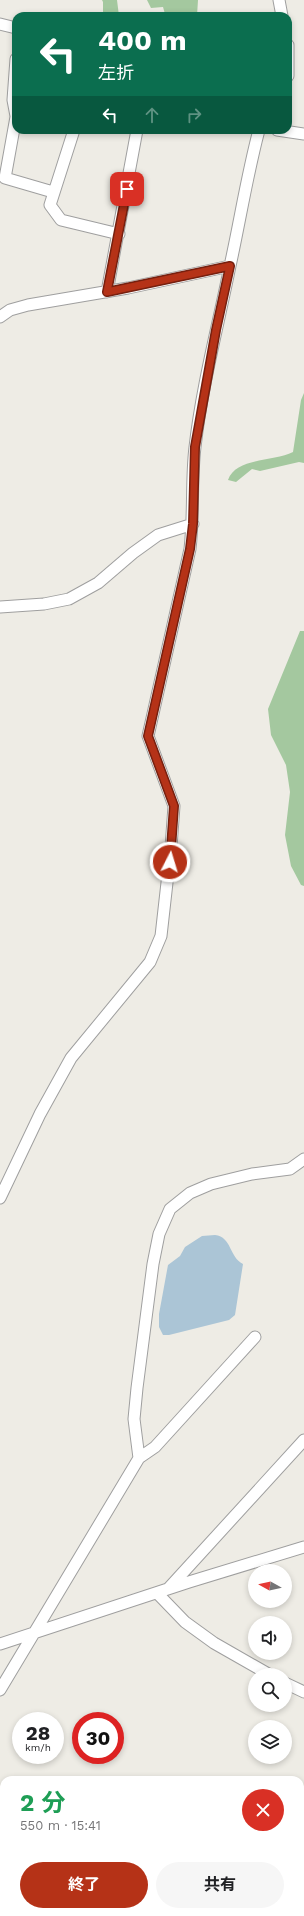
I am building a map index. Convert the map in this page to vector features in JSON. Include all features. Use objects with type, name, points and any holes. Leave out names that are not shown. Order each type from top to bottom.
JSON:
[{"type":"street","points":[[279,0],[281,12]]},
{"type":"street","points":[[0,24],[12,27]]},
{"type":"street","points":[[292,132],[304,134]]},
{"type":"street","points":[[12,134],[5,178],[54,192]]},
{"type":"street","points":[[73,134],[50,205],[61,220],[119,234]]},
{"type":"street","points":[[107,292],[119,234],[136,134]]},
{"type":"street","points":[[0,1198],[40,1114],[71,1058],[150,962],[161,936],[174,806],[148,736],[190,549],[193,524],[195,447],[216,330],[247,177],[258,134]]},
{"type":"street","points":[[0,135],[11,139]]},
{"type":"street","points":[[0,317],[10,310],[28,305],[107,292],[230,266]]},
{"type":"street","points":[[0,607],[44,604],[69,598],[98,583],[132,553],[158,534],[193,524]]},
{"type":"street","points":[[139,1458],[134,1419],[140,1358],[159,1234],[170,1209],[190,1193],[212,1184],[252,1174],[290,1169],[304,1159]]},
{"type":"street","points":[[0,1690],[139,1458],[155,1447],[255,1337]]},
{"type":"street","points":[[162,1591],[304,1440]]},
{"type":"street","points":[[0,1644],[33,1635],[162,1591],[304,1547]]},
{"type":"street","points":[[162,1591],[185,1622],[208,1639],[258,1668]]},
{"type":"street","points":[[292,1686],[304,1692]]},
{"type":"green space","points":[[102,0],[117,0],[118,12],[103,12]]},
{"type":"green space","points":[[147,0],[198,0],[197,12],[164,12],[163,7],[151,8]]},
{"type":"green space","points":[[304,393],[304,463],[299,462],[260,471],[252,469],[236,482],[228,480],[232,473],[239,467],[256,461],[293,452],[301,400]]},
{"type":"green space","points":[[300,631],[304,631],[304,886],[301,885],[291,866],[285,835],[290,792],[286,765],[271,735],[268,709]]},
{"type":"water","points":[[215,1235],[225,1239],[235,1257],[243,1264],[235,1315],[229,1320],[169,1335],[163,1335],[159,1327],[159,1314],[168,1265],[180,1256],[185,1247],[202,1236]]},
{"type":"route","points":[[127,189],[107,292],[230,266],[216,330],[195,447],[193,524],[190,549],[148,736],[174,806],[170,862]]}]
